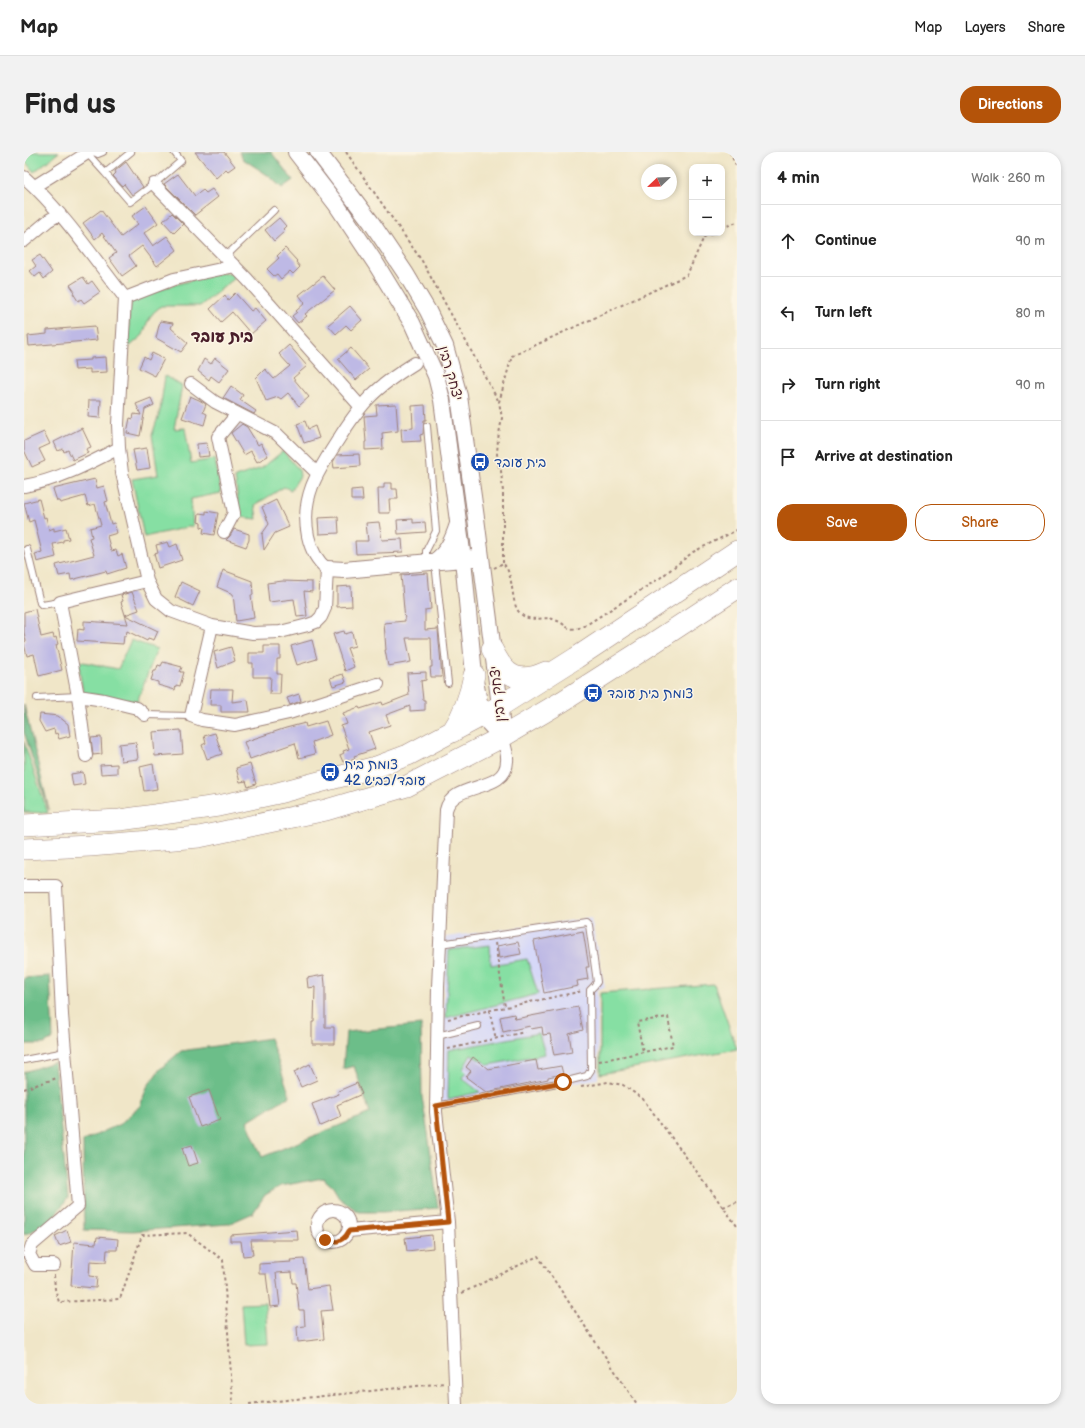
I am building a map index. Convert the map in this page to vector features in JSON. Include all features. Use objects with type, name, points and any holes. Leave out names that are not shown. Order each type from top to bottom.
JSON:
[{"type":"highway","points":[[24,825],[120,820],[218,806],[274,794],[376,767],[408,755],[500,706],[576,658],[737,551]]},
{"type":"highway","points":[[24,849],[90,846],[199,837],[318,812],[407,786],[502,737],[563,701],[737,588]]},
{"type":"highway","points":[[492,649],[502,667],[515,677],[524,678],[536,676],[576,658]]},
{"type":"highway","points":[[452,732],[465,710],[471,694],[474,674]]},
{"type":"main road","name":"יצחק רבין","points":[[296,152],[336,204],[376,264],[412,323],[436,376],[442,400],[463,559],[474,674],[482,716],[502,737]]},
{"type":"main road","name":"יצחק רבין","points":[[318,152],[371,222],[406,274],[428,311],[445,346],[459,396],[500,706],[502,737]]},
{"type":"main road","points":[[430,562],[439,559],[447,550],[458,523]]},
{"type":"main road","points":[[327,569],[344,570],[481,557]]},
{"type":"street","points":[[35,186],[90,152]]},
{"type":"street","points":[[24,177],[42,193],[60,214],[125,298],[118,424],[122,473],[147,581],[156,599],[166,609],[212,626],[239,632],[266,633],[294,630],[320,619],[324,612],[327,569],[317,560],[312,551],[307,530],[307,503],[311,486],[317,473],[361,407],[385,383],[415,363]]},
{"type":"street","points":[[154,184],[235,266],[361,407]]},
{"type":"street","points":[[24,241],[49,220],[60,214]]},
{"type":"street","points":[[125,298],[174,279],[235,266]]},
{"type":"street","points":[[190,384],[214,402],[277,434],[317,473]]},
{"type":"street","points":[[224,532],[234,513],[218,437],[238,414]]},
{"type":"street","points":[[24,486],[36,484],[66,474],[119,448]]},
{"type":"street","points":[[86,756],[78,696],[60,602],[147,581]]},
{"type":"street","points":[[212,626],[190,716],[202,720],[235,725],[289,713],[378,684]]},
{"type":"street","points":[[78,696],[104,700],[137,708],[145,715]]},
{"type":"street","points":[[456,1404],[448,1222],[436,1106],[437,1021],[446,810],[448,802],[455,796],[490,784],[499,778],[506,770],[506,751],[502,737]]},
{"type":"street","points":[[24,886],[56,886],[62,1015],[78,1206],[32,1245],[28,1254],[35,1266],[54,1266]]},
{"type":"street","points":[[349,1231],[448,1222]]},
{"type":"lane","points":[[90,152],[98,154],[103,152]]},
{"type":"lane","points":[[90,152],[105,173],[130,202],[181,161],[174,152]]},
{"type":"lane","points":[[105,173],[131,152]]},
{"type":"lane","points":[[225,257],[274,210]]},
{"type":"lane","points":[[427,426],[436,531],[426,551],[430,562],[448,683]]},
{"type":"lane","points":[[27,549],[40,603],[42,605],[60,602]]},
{"type":"lane","points":[[36,698],[78,696]]},
{"type":"lane","points":[[145,715],[190,716]]},
{"type":"lane","points":[[436,1106],[563,1082],[587,1076],[591,1070],[590,990],[597,982],[589,925],[586,922],[440,944]]},
{"type":"lane","points":[[437,1036],[478,1026]]},
{"type":"lane","points":[[24,1060],[65,1052]]},
{"type":"path","points":[[346,152],[422,261],[499,402],[502,418],[497,454],[498,464],[501,471],[503,492],[503,563],[510,576],[516,607],[521,614],[531,619],[554,619],[566,628],[574,629],[583,627],[660,578],[693,552],[737,530]]},
{"type":"path","points":[[730,152],[737,168]]},
{"type":"path","points":[[725,227],[737,222]]},
{"type":"path","points":[[499,402],[512,356],[687,275],[704,237],[706,236]]},
{"type":"path","points":[[483,575],[503,563]]},
{"type":"path","points":[[494,936],[505,1007]]},
{"type":"path","points":[[437,1021],[590,990]]},
{"type":"path","points":[[489,1010],[496,1038]]},
{"type":"path","points":[[591,1062],[643,1052],[673,1046],[668,1017],[637,1022],[643,1052]]},
{"type":"path","points":[[437,1051],[525,1032]]},
{"type":"path","points":[[24,1089],[67,1074]]},
{"type":"path","points":[[577,1087],[608,1082],[623,1085],[643,1099],[737,1226]]},
{"type":"path","points":[[723,1207],[737,1202]]},
{"type":"path","points":[[54,1266],[55,1288],[59,1302],[120,1299],[142,1235],[187,1233],[223,1260],[233,1404]]},
{"type":"path","points":[[452,1298],[538,1256],[637,1404]]},
{"type":"path","points":[[249,1404],[454,1382]]},
{"type":"shaded area","points":[[591,918],[605,988],[597,989],[598,1079],[441,1106],[445,937]]},
{"type":"green space","points":[[24,152],[59,152],[34,172],[24,160]]},
{"type":"green space","points":[[239,152],[271,152],[293,180],[282,188],[269,176],[243,159]]},
{"type":"green space","points":[[223,272],[231,274],[235,278],[200,306],[161,306],[153,313],[147,323],[143,335],[129,347],[129,312],[132,301],[166,287]]},
{"type":"green space","points":[[165,376],[182,386],[174,429],[185,428],[191,463],[215,459],[221,493],[191,499],[193,526],[144,537],[132,479],[158,475],[152,435],[160,411]]},
{"type":"green space","points":[[283,451],[299,470],[300,476],[291,490],[284,487],[255,505],[257,519],[240,517],[235,477],[262,468]]},
{"type":"green space","points":[[131,640],[157,649],[137,702],[83,693],[78,661],[118,669]]},
{"type":"green space","points":[[24,705],[49,810],[24,732]]},
{"type":"green space","points":[[24,742],[48,813],[24,812]]},
{"type":"green space","points":[[490,945],[491,965],[527,959],[538,994],[446,1018],[449,950]]},
{"type":"green space","points":[[50,976],[53,1039],[44,1044],[24,1044],[24,978]]},
{"type":"green space","points":[[714,984],[737,1049],[600,1074],[600,993]]},
{"type":"green space","points":[[421,1025],[422,1097],[438,1208],[383,1212],[359,1212],[340,1199],[333,1187],[323,1178],[281,1186],[265,1195],[253,1213],[228,1224],[133,1231],[84,1230],[83,1141],[120,1124],[140,1106],[147,1087],[160,1069],[181,1051],[270,1038],[290,1096],[247,1121],[262,1157],[370,1113],[354,1066],[343,1069],[346,1032]]},
{"type":"green space","points":[[539,1033],[545,1054],[489,1065],[471,1055],[463,1069],[466,1072],[462,1078],[480,1092],[448,1099],[449,1050]]},
{"type":"green space","points":[[54,1062],[68,1198],[49,1223],[24,1235],[24,1072]]},
{"type":"green space","points":[[265,1303],[268,1344],[244,1345],[241,1304]]},
{"type":"building","points":[[195,152],[224,152],[235,166],[228,171],[226,169],[216,178]]},
{"type":"building","points":[[126,162],[143,187],[132,195],[124,184],[122,186],[113,176],[116,173],[115,171]]},
{"type":"building","points":[[178,174],[195,196],[203,190],[206,193],[212,189],[218,197],[195,215],[164,184]]},
{"type":"building","points":[[146,206],[158,223],[144,233],[153,246],[167,236],[177,250],[157,266],[142,246],[129,256],[136,266],[122,276],[109,258],[116,253],[102,233],[95,239],[83,223],[101,210],[121,237],[138,224],[132,216]]},
{"type":"building","points":[[172,213],[183,224],[174,233],[163,221]]},
{"type":"building","points":[[279,218],[286,226],[283,229],[285,231],[274,241],[265,230]]},
{"type":"building","points":[[285,248],[297,261],[296,262],[300,267],[293,274],[290,271],[281,279],[277,274],[274,276],[267,269],[279,258],[277,256]]},
{"type":"building","points":[[40,255],[52,272],[44,279],[40,273],[35,277],[30,271],[36,266],[32,260]]},
{"type":"building","points":[[323,276],[335,290],[305,314],[307,316],[298,323],[292,316],[305,303],[299,295]]},
{"type":"building","points":[[83,277],[88,284],[92,281],[100,292],[84,303],[81,299],[78,301],[73,293],[75,292],[70,285]]},
{"type":"building","points":[[235,293],[251,311],[255,308],[266,321],[251,334],[232,312],[221,322],[210,309],[225,295],[228,300]]},
{"type":"building","points":[[350,306],[362,320],[351,330],[346,325],[336,334],[328,325]]},
{"type":"building","points":[[160,321],[173,323],[171,328],[188,343],[181,352],[156,338]]},
{"type":"building","points":[[95,326],[97,340],[29,346],[28,336],[47,334],[47,330]]},
{"type":"building","points":[[289,345],[307,366],[293,378],[309,397],[299,406],[288,393],[281,399],[278,397],[266,401],[256,378],[265,369],[274,379],[290,366],[279,354]]},
{"type":"building","points":[[351,348],[369,369],[356,380],[338,359]]},
{"type":"building","points":[[152,353],[164,359],[155,376],[139,368],[144,357],[149,360]]},
{"type":"building","points":[[106,357],[107,372],[90,373],[90,369],[75,370],[74,361]]},
{"type":"building","points":[[215,358],[229,369],[219,382],[211,376],[209,380],[198,371],[204,359],[211,364]]},
{"type":"building","points":[[231,386],[243,395],[240,400],[256,411],[254,414],[223,398]]},
{"type":"building","points":[[190,396],[206,404],[203,412],[207,414],[204,425],[182,418]]},
{"type":"building","points":[[151,398],[154,405],[145,409],[140,436],[127,433],[130,418],[133,419],[134,414],[141,415],[136,404]]},
{"type":"building","points":[[89,400],[101,400],[100,418],[88,417]]},
{"type":"building","points":[[396,404],[398,431],[382,433],[383,449],[365,450],[366,442],[364,416],[377,415],[376,405]]},
{"type":"building","points":[[425,405],[426,420],[424,420],[423,434],[420,435],[421,441],[402,442],[401,429],[413,428],[412,406]]},
{"type":"building","points":[[305,421],[308,429],[315,426],[319,438],[304,443],[297,424]]},
{"type":"building","points":[[242,424],[247,427],[258,445],[261,443],[268,456],[257,462],[251,451],[244,455],[231,433]]},
{"type":"building","points":[[82,428],[91,447],[86,449],[88,453],[73,460],[68,450],[64,452],[63,449],[58,451],[54,442]]},
{"type":"building","points":[[44,432],[50,444],[39,449],[45,461],[32,467],[24,450],[24,441]]},
{"type":"building","points":[[207,443],[209,456],[198,457],[197,444]]},
{"type":"building","points":[[147,448],[150,468],[137,470],[133,450]]},
{"type":"building","points":[[359,454],[360,466],[334,468],[333,462],[337,455]]},
{"type":"building","points":[[95,479],[97,488],[104,486],[108,501],[105,502],[111,524],[114,523],[117,533],[107,536],[111,551],[116,550],[118,556],[122,554],[126,568],[107,574],[106,571],[71,580],[70,574],[59,576],[56,565],[94,555],[89,538],[92,537],[90,528],[101,525],[95,504],[88,506],[85,496],[60,503],[57,501],[53,489]]},
{"type":"building","points":[[384,483],[392,483],[392,489],[397,489],[398,499],[389,499],[390,513],[379,513],[378,488],[384,488]]},
{"type":"building","points":[[362,489],[363,500],[351,500],[351,490]]},
{"type":"building","points":[[39,499],[49,530],[54,528],[54,531],[66,528],[69,539],[53,544],[56,557],[37,562],[35,554],[42,552],[34,520],[29,522],[24,503]]},
{"type":"building","points":[[276,500],[289,527],[275,533],[264,550],[262,534],[269,524],[262,507]]},
{"type":"building","points":[[206,511],[218,513],[214,535],[203,533],[204,528],[201,527],[201,523],[198,522],[199,513],[206,514]]},
{"type":"building","points":[[338,517],[339,533],[319,534],[318,518]]},
{"type":"building","points":[[413,519],[413,523],[425,522],[426,532],[398,534],[397,520]]},
{"type":"building","points":[[379,522],[382,540],[402,539],[403,552],[356,554],[355,541],[368,541],[366,523]]},
{"type":"building","points":[[234,529],[249,534],[249,540],[246,547],[226,540]]},
{"type":"building","points":[[168,542],[170,547],[177,544],[182,560],[158,568],[154,554],[158,553],[156,545]]},
{"type":"building","points":[[223,570],[252,581],[253,595],[251,595],[254,618],[236,621],[233,594],[217,587]]},
{"type":"building","points":[[428,573],[431,609],[425,610],[425,630],[438,629],[442,677],[431,677],[431,638],[406,638],[411,662],[388,666],[385,650],[384,623],[405,621],[401,575]]},
{"type":"building","points":[[283,581],[312,582],[312,592],[304,591],[307,616],[297,617],[294,599],[269,602],[267,583]]},
{"type":"building","points":[[181,582],[200,591],[193,606],[175,597]]},
{"type":"building","points":[[351,586],[352,606],[337,607],[337,587]]},
{"type":"building","points":[[132,592],[139,610],[125,615],[121,602],[123,601],[121,595]]},
{"type":"building","points":[[35,609],[41,637],[53,634],[54,638],[56,637],[58,644],[56,645],[62,670],[39,676],[34,654],[27,656],[24,644],[26,641],[24,632],[24,612]]},
{"type":"building","points":[[125,615],[158,631],[154,640],[148,638],[147,641],[127,631],[126,636],[124,636],[123,644],[77,641],[78,629],[84,630],[84,621],[128,624]]},
{"type":"building","points":[[344,631],[345,634],[352,632],[355,646],[347,648],[354,667],[345,671],[333,634]]},
{"type":"building","points":[[312,640],[317,659],[297,665],[291,646]]},
{"type":"building","points":[[264,646],[280,646],[280,659],[277,659],[277,674],[281,674],[280,694],[270,694],[271,677],[253,677],[253,663],[249,663],[249,653],[264,653]]},
{"type":"building","points":[[231,647],[235,661],[218,668],[214,652]]},
{"type":"building","points":[[163,662],[182,667],[180,672],[184,672],[180,686],[176,685],[175,690],[158,685],[158,682],[151,680],[158,665],[161,666]]},
{"type":"building","points":[[426,672],[426,680],[421,681],[423,700],[425,700],[425,710],[410,711],[410,706],[386,715],[390,725],[369,732],[375,749],[354,756],[355,758],[343,762],[340,755],[344,753],[343,751],[349,749],[341,726],[347,724],[343,713],[359,707],[360,709],[382,702],[383,705],[409,695],[407,673]]},
{"type":"building","points":[[343,674],[346,682],[333,686],[330,678]]},
{"type":"building","points":[[211,689],[233,689],[232,702],[248,700],[250,712],[221,712],[221,705],[210,705]]},
{"type":"building","points":[[299,694],[301,701],[290,705],[287,698]]},
{"type":"building","points":[[40,714],[58,716],[68,724],[70,736],[59,739],[57,733],[55,734],[54,729],[45,732],[39,721]]},
{"type":"building","points":[[326,721],[331,735],[312,742],[315,754],[299,758],[295,743],[250,759],[244,742],[305,723],[306,727]]},
{"type":"building","points":[[181,730],[183,754],[155,756],[153,732]]},
{"type":"building","points":[[215,733],[222,754],[207,759],[202,745],[206,743],[204,736]]},
{"type":"building","points":[[101,737],[102,754],[93,755],[91,738]]},
{"type":"building","points":[[136,742],[138,759],[121,761],[119,744]]},
{"type":"building","points":[[117,764],[117,773],[101,774],[100,765]]},
{"type":"building","points":[[153,764],[157,789],[144,791],[140,767]]},
{"type":"building","points":[[250,764],[256,784],[248,787],[246,781],[240,782],[236,768]]},
{"type":"building","points":[[83,772],[85,784],[73,786],[71,774]]},
{"type":"building","points":[[583,931],[589,967],[586,967],[588,979],[577,981],[578,986],[544,993],[534,941]]},
{"type":"building","points":[[518,942],[521,954],[499,958],[497,946]]},
{"type":"building","points":[[324,975],[325,1027],[334,1027],[334,1044],[312,1044],[315,987],[308,988],[307,978]]},
{"type":"building","points":[[578,1007],[583,1030],[569,1034],[572,1052],[554,1055],[550,1034],[543,1035],[542,1027],[531,1029],[530,1026],[503,1032],[500,1017],[514,1014],[515,1019]]},
{"type":"building","points":[[473,1057],[488,1069],[536,1060],[538,1070],[561,1066],[563,1074],[548,1077],[548,1079],[486,1092],[466,1077],[471,1071],[466,1067]]},
{"type":"building","points":[[310,1064],[317,1080],[301,1087],[294,1072]]},
{"type":"building","points":[[357,1083],[362,1094],[337,1105],[341,1117],[320,1126],[312,1104],[339,1094],[338,1091]]},
{"type":"building","points":[[209,1090],[220,1120],[200,1127],[189,1097]]},
{"type":"building","points":[[192,1145],[198,1163],[188,1166],[182,1148]]},
{"type":"building","points":[[67,1230],[71,1242],[59,1246],[55,1236]]},
{"type":"building","points":[[297,1230],[298,1240],[251,1240],[253,1255],[243,1256],[241,1241],[230,1241],[230,1235]]},
{"type":"building","points":[[432,1235],[433,1248],[407,1251],[405,1238]]},
{"type":"building","points":[[97,1237],[118,1239],[117,1250],[107,1250],[106,1262],[90,1261],[89,1276],[97,1277],[96,1288],[71,1286],[74,1242],[96,1244]]},
{"type":"building","points":[[304,1259],[308,1289],[329,1286],[333,1310],[321,1311],[324,1339],[298,1342],[297,1327],[305,1326],[304,1310],[299,1310],[296,1283],[293,1283],[292,1272],[276,1273],[280,1306],[270,1307],[266,1274],[259,1274],[259,1264],[291,1262],[290,1260]]},
{"type":"place","name":"בית עובד","points":[[480,462]]},
{"type":"place","name":"צומת בית עובד","points":[[593,693]]},
{"type":"place","name":"צומת בית עובד/כביש 42","points":[[330,772]]},
{"type":"district","name":"בית עובד","points":[[222,336]]},
{"type":"route","points":[[325,1240],[335,1243],[345,1238],[349,1231],[448,1222],[436,1106],[563,1082]]}]
